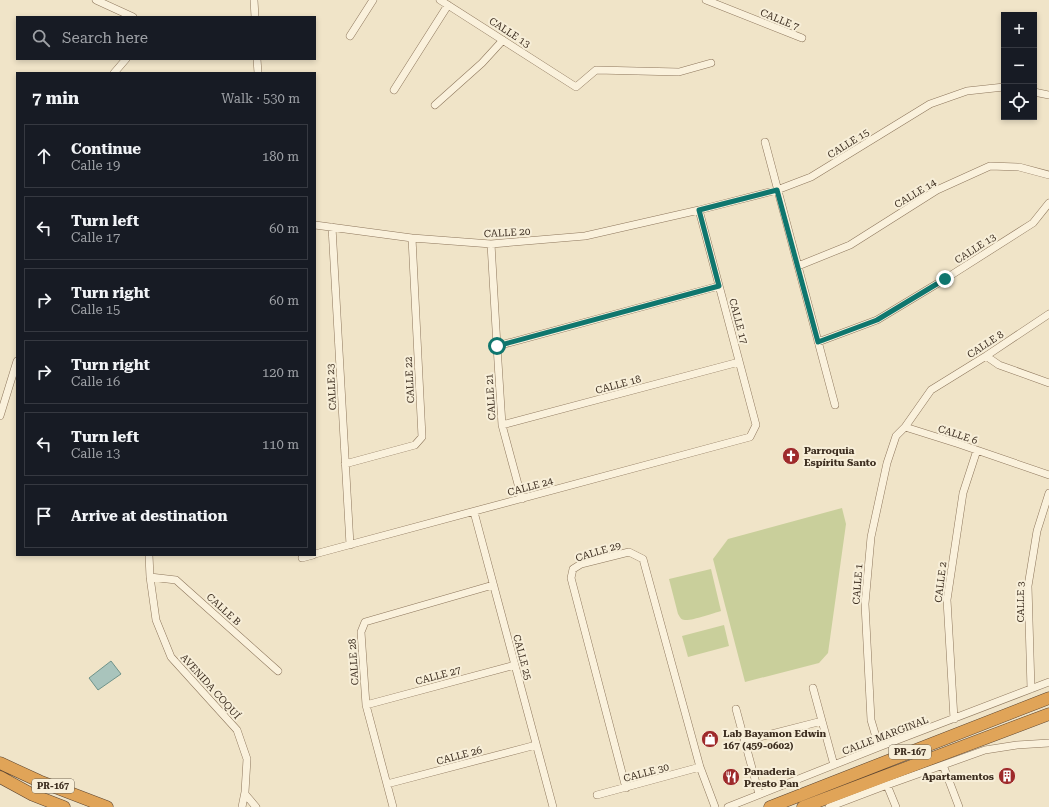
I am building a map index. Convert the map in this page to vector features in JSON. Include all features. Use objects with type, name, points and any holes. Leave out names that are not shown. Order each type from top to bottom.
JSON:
[{"type":"highway","name":"PR-167","points":[[770,807],[1049,698]]},
{"type":"highway","name":"PR-167","points":[[803,807],[1049,714]]},
{"type":"highway","name":"PR-167","points":[[0,763],[40,781],[107,807]]},
{"type":"highway","name":"PR-167","points":[[0,777],[33,795],[64,807]]},
{"type":"street","points":[[96,0],[131,16]]},
{"type":"street","points":[[254,0],[255,16]]},
{"type":"street","points":[[350,36],[373,0]]},
{"type":"street","name":"CALLE 13","points":[[440,0],[576,86],[596,70],[679,72],[711,63]]},
{"type":"street","name":"CALLE 7","points":[[706,0],[802,38]]},
{"type":"street","points":[[394,90],[448,5]]},
{"type":"street","points":[[435,105],[482,63],[502,40]]},
{"type":"street","points":[[115,72],[125,60]]},
{"type":"street","points":[[257,60],[258,72]]},
{"type":"street","name":"CALLE 15","points":[[699,210],[777,190],[811,177],[930,104],[967,91],[1001,87]]},
{"type":"street","points":[[1037,93],[1049,95]]},
{"type":"street","points":[[765,142],[835,405]]},
{"type":"street","name":"CALLE 14","points":[[798,266],[850,245],[937,190],[990,166],[1019,167],[1049,175]]},
{"type":"street","name":"CALLE 13","points":[[818,342],[877,320],[1033,223],[1049,203]]},
{"type":"street","name":"CALLE 20","points":[[316,225],[412,238],[491,244],[585,236],[699,210]]},
{"type":"street","name":"CALLE 17","points":[[699,210],[756,425],[750,437]]},
{"type":"street","name":"CALLE 23","points":[[332,227],[350,545]]},
{"type":"street","name":"CALLE 22","points":[[345,464],[414,445],[422,437],[412,238]]},
{"type":"street","name":"CALLE 21","points":[[491,244],[502,425],[522,499]]},
{"type":"street","points":[[497,346],[719,286]]},
{"type":"street","name":"CALLE 8","points":[[904,427],[931,390],[1049,314]]},
{"type":"street","points":[[986,356],[998,366],[1049,383]]},
{"type":"street","name":"CALLE 18","points":[[502,425],[739,362]]},
{"type":"street","points":[[0,416],[16,364]]},
{"type":"street","name":"CALLE 6","points":[[904,427],[1049,475]]},
{"type":"street","name":"CALLE 1","points":[[879,747],[871,720],[865,604],[871,537],[885,471],[896,436],[904,427]]},
{"type":"street","name":"CALLE 24","points":[[316,554],[750,437]]},
{"type":"street","name":"CALLE 2","points":[[954,719],[947,600],[963,493],[977,450]]},
{"type":"street","name":"CALLE 3","points":[[1031,689],[1028,586],[1037,531],[1049,493]]},
{"type":"street","name":"CALLE 25","points":[[474,512],[553,807]]},
{"type":"street","name":"CALLE 29","points":[[626,788],[570,578],[573,569],[581,564],[629,552],[643,559],[700,767],[715,807]]},
{"type":"street","name":"AVENIDA COQUÍ","points":[[149,556],[150,577],[156,620],[171,657],[237,730],[247,758],[245,794],[242,807]]},
{"type":"street","name":"CALLE 24","points":[[302,558],[310,556]]},
{"type":"street","name":"CALLE B","points":[[150,577],[176,580],[278,671]]},
{"type":"street","name":"CALLE 28","points":[[393,807],[366,705],[361,632],[365,622],[493,585]]},
{"type":"street","name":"CALLE 27","points":[[366,705],[515,665]]},
{"type":"street","name":"CALLE MARGINAL","points":[[728,807],[1049,682]]},
{"type":"street","points":[[813,688],[834,765]]},
{"type":"street","points":[[736,709],[759,794]]},
{"type":"street","points":[[744,741],[822,720]]},
{"type":"street","points":[[829,807],[887,784],[985,750],[1017,745],[1049,743]]},
{"type":"street","name":"CALLE 26","points":[[387,784],[536,745]]},
{"type":"street","points":[[943,765],[959,807]]},
{"type":"street","name":"CALLE 30","points":[[597,796],[700,767]]},
{"type":"street","points":[[887,784],[896,807]]},
{"type":"street","points":[[245,794],[256,807]]},
{"type":"green space","points":[[842,508],[846,524],[828,653],[819,663],[745,682],[713,559],[728,539]]},
{"type":"green space","points":[[711,569],[721,611],[703,617],[688,620],[682,619],[678,614],[669,579]]},
{"type":"green space","points":[[724,625],[729,646],[688,657],[682,636]]},
{"type":"water","points":[[111,661],[121,674],[98,690],[89,678]]},
{"type":"place","name":"Parroquia Espíritu Santo","points":[[791,456]]},
{"type":"place","name":"Lab Bayamon Edwin 167 (459-0602)","points":[[710,739]]},
{"type":"place","name":"Apartamentos","points":[[1007,776]]},
{"type":"place","name":"Panaderia Presto Pan","points":[[731,777]]},
{"type":"route","points":[[497,346],[719,286],[699,210],[777,190],[818,342],[877,320],[945,279]]}]
